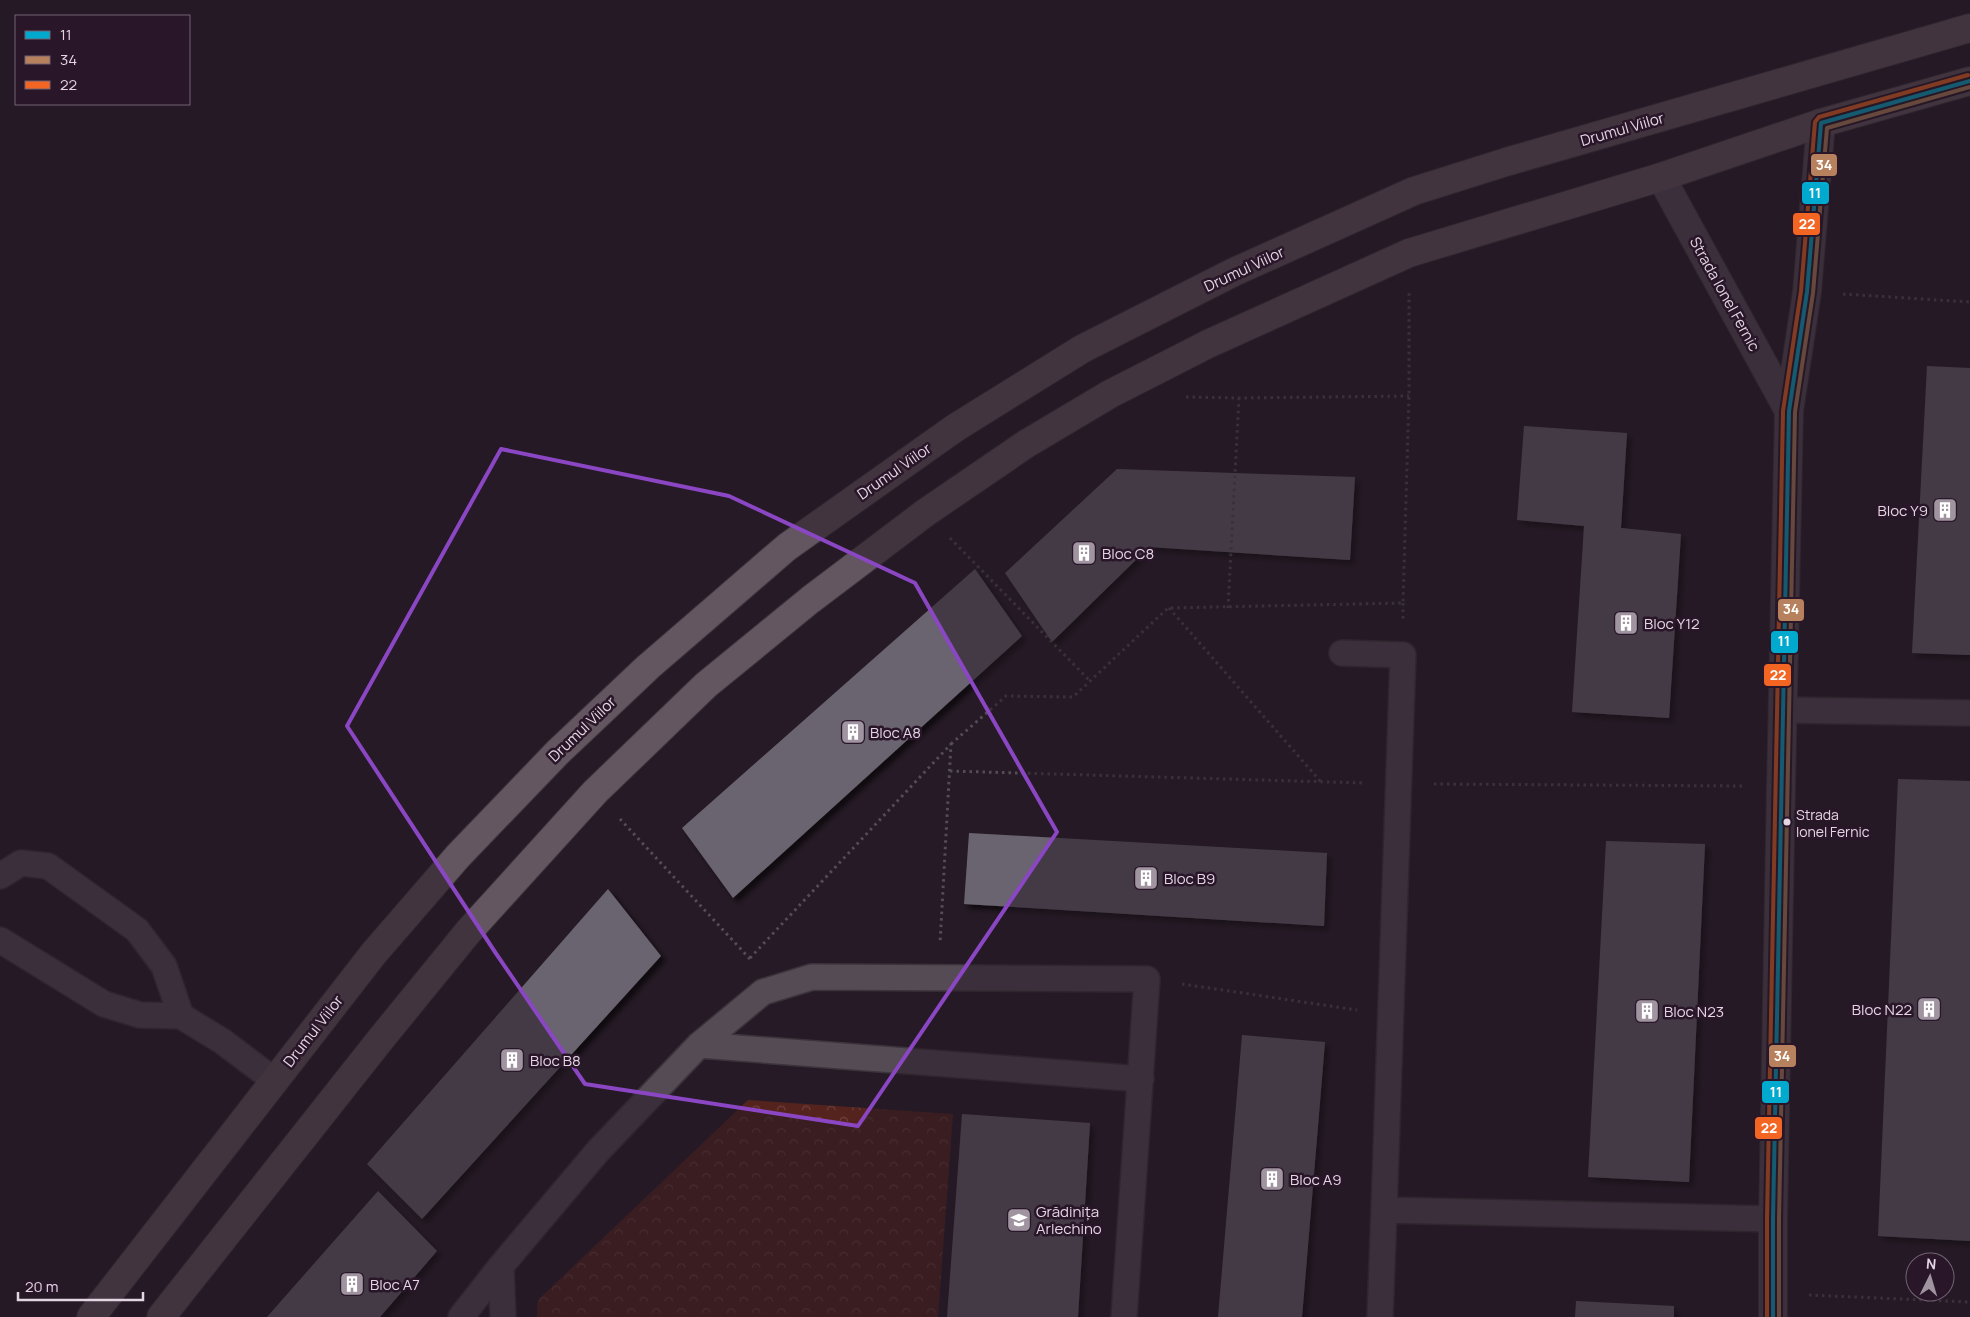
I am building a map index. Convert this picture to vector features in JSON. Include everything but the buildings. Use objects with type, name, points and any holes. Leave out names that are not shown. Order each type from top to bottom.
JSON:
[{"type":"highway","name":"Drumul Viilor","points":[[91,1317],[374,953],[458,856],[558,752],[648,667],[787,547],[955,428],[1082,349],[1234,272],[1414,191],[1506,162],[1970,28]]},
{"type":"highway","points":[[161,1317],[374,1047],[468,932],[596,792],[706,686],[810,600],[925,513],[1026,444],[1110,394],[1208,344],[1409,253],[1661,177],[1822,123],[1970,81]]},
{"type":"street","points":[[1773,1306],[1781,786],[1790,411],[1807,292],[1822,123]]},
{"type":"street","name":"Strada Ionel Fernic","points":[[1661,177],[1790,411]]},
{"type":"lane","points":[[1342,652],[1403,655],[1380,1317]]},
{"type":"lane","points":[[1783,710],[1970,713]]},
{"type":"lane","points":[[0,876],[20,863],[48,866],[137,930],[164,966],[181,1016]]},
{"type":"lane","points":[[0,940],[104,1004],[140,1014],[181,1016],[222,1041],[275,1081]]},
{"type":"lane","points":[[461,1317],[501,1266],[598,1151],[698,1044],[763,992],[812,977],[938,977],[1147,979],[1124,1317]]},
{"type":"lane","points":[[698,1044],[1141,1079]]},
{"type":"lane","points":[[1384,1210],[1773,1220]]},
{"type":"lane","points":[[501,1266],[503,1317]]},
{"type":"path","points":[[750,958],[951,744],[1006,696],[1073,697],[1168,608],[1403,603],[1409,396],[1409,253]]},
{"type":"path","points":[[1807,292],[1970,302]]},
{"type":"path","points":[[1180,396],[1240,398],[1409,396]]},
{"type":"path","points":[[1228,608],[1240,398]]},
{"type":"path","points":[[925,513],[1090,681]]},
{"type":"path","points":[[1168,608],[1322,782]]},
{"type":"path","points":[[938,977],[951,744]]},
{"type":"path","points":[[950,771],[1399,784],[1781,786]]},
{"type":"path","points":[[596,792],[750,958],[763,992]]},
{"type":"path","points":[[1147,979],[1391,1015]]},
{"type":"path","points":[[1773,1306],[1970,1302]]},
{"type":"highlighted area","points":[[501,449],[729,496],[915,583],[1057,832],[858,1126],[585,1084],[495,952],[347,726]]},
{"type":"green space","points":[[748,1100],[953,1114],[938,1317],[537,1317],[538,1300]]},
{"type":"transit line","name":"22","points":[[1767,1317],[1767,1219],[1783,411],[1801,291],[1815,122],[1819,117],[1968,75]]},
{"type":"transit line","name":"11","points":[[1773,1317],[1773,1219],[1789,411],[1807,292],[1821,123],[1970,81]]},
{"type":"transit line","name":"34","points":[[1779,1317],[1779,1219],[1795,412],[1813,293],[1827,128],[1970,87]]},
{"type":"place","name":"Bloc Y9","points":[[1945,510]]},
{"type":"place","name":"Bloc C8","points":[[1084,553]]},
{"type":"place","name":"Bloc Y12","points":[[1626,623]]},
{"type":"place","name":"Bloc A8","points":[[853,732]]},
{"type":"place","name":"Strada Ionel Fernic","points":[[1787,822]]},
{"type":"place","name":"Bloc B9","points":[[1146,878]]},
{"type":"place","name":"Bloc N22","points":[[1929,1009]]},
{"type":"place","name":"Bloc N23","points":[[1647,1011]]},
{"type":"place","name":"Bloc B8","points":[[512,1060]]},
{"type":"place","name":"Bloc A9","points":[[1272,1179]]},
{"type":"place","name":"Grădinița Arlechino","points":[[1019,1220]]},
{"type":"place","name":"Bloc A7","points":[[352,1284]]}]
